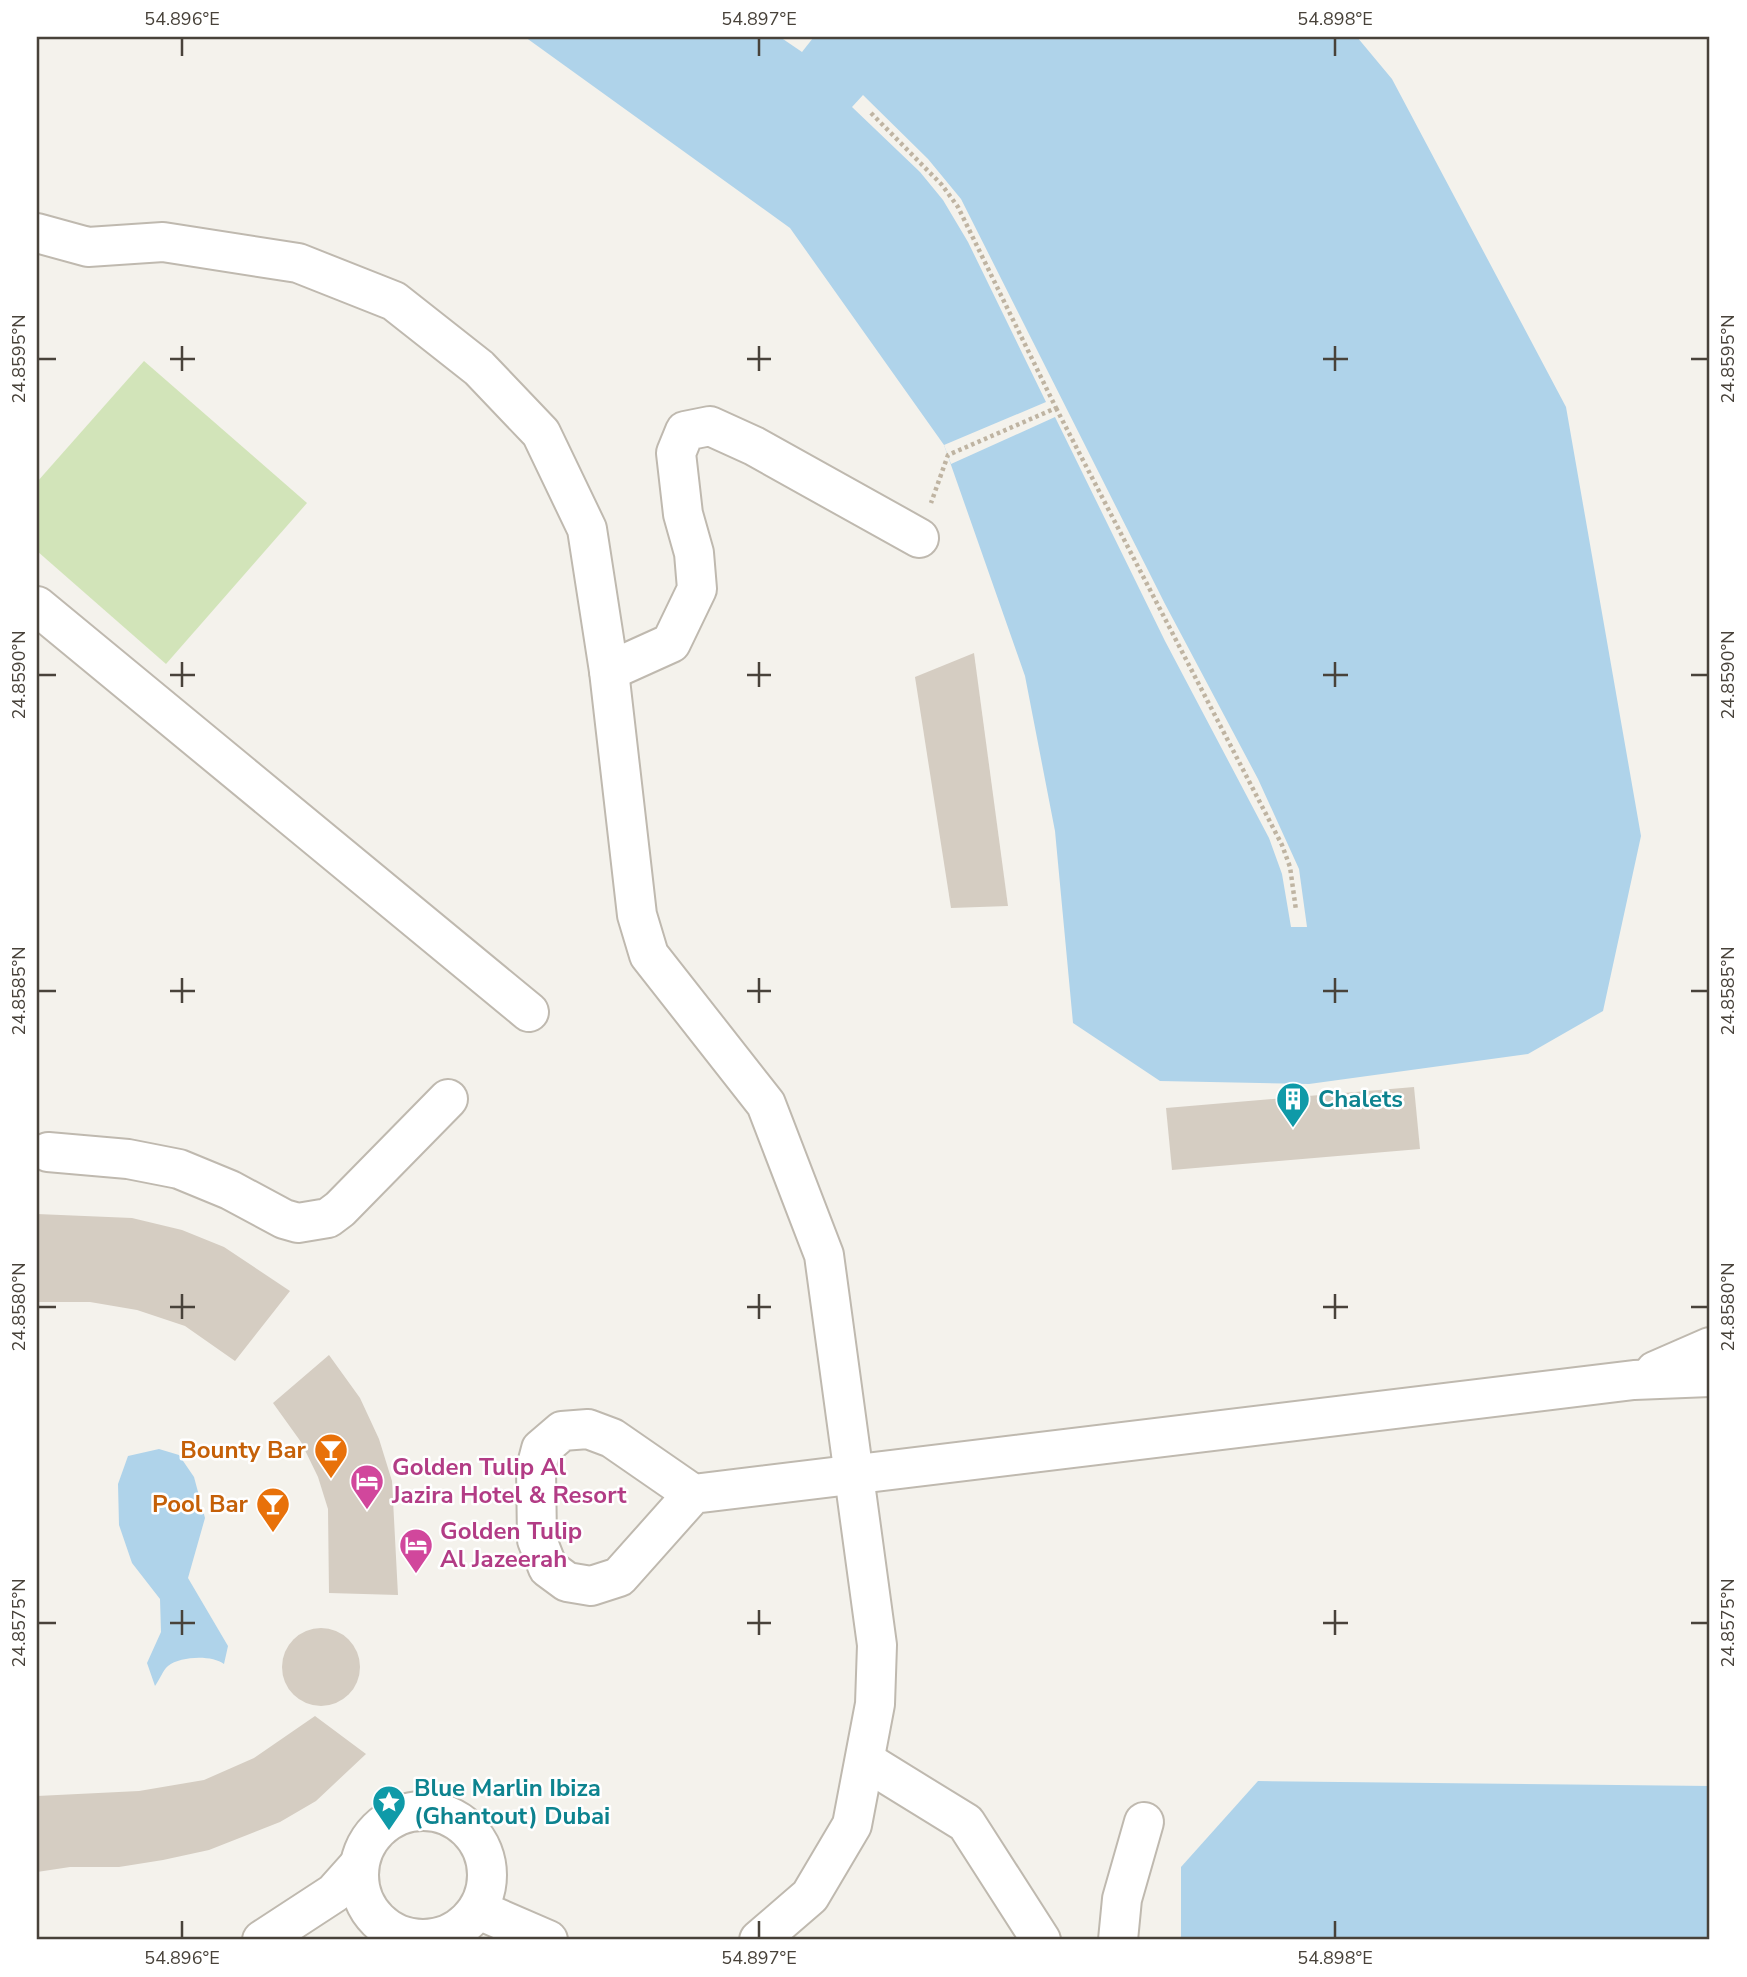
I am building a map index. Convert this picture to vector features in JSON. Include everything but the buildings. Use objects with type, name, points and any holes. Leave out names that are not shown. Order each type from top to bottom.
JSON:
[{"type":"street","points":[[37,233],[88,247],[163,242],[298,263],[394,301],[479,368],[541,433],[587,529],[609,671],[637,915],[649,955],[766,1104],[824,1255],[856,1474],[877,1645],[875,1704],[867,1762],[852,1825],[810,1896],[759,1940]]},
{"type":"street","points":[[609,671],[671,643],[697,589],[694,553],[683,514],[676,453],[685,431],[710,426],[754,446],[919,538]]},
{"type":"street","points":[[37,606],[529,1012]]},
{"type":"street","points":[[48,1152],[128,1159],[179,1169],[230,1190],[284,1219],[314,1221],[328,1218],[340,1209],[447,1099]]},
{"type":"street","points":[[1634,1380],[1710,1347]]},
{"type":"street","points":[[693,1494],[612,1438],[588,1429],[562,1431],[541,1449],[536,1468],[537,1541],[548,1568],[568,1582],[590,1586],[619,1577],[693,1494],[1634,1380],[1710,1377]]},
{"type":"street","points":[[867,1762],[967,1823],[1041,1940]]},
{"type":"street","points":[[415,1811],[436,1812],[456,1819],[472,1832],[483,1850],[488,1870],[487,1891],[479,1910],[464,1926],[444,1937],[422,1940],[399,1938],[381,1925],[367,1908],[359,1887],[359,1865],[366,1846],[386,1823],[415,1811]]},
{"type":"street","points":[[1118,1940],[1122,1899],[1144,1822]]},
{"type":"street","points":[[262,1940],[334,1893],[359,1865]]},
{"type":"street","points":[[479,1910],[548,1940]]},
{"type":"path","points":[[871,113],[942,185],[958,207],[1056,408],[1282,845],[1290,867],[1296,910]]},
{"type":"path","points":[[919,538],[948,455],[1056,408]]},
{"type":"green space","points":[[144,361],[307,503],[166,664],[37,551],[37,482]]},
{"type":"water","points":[[525,37],[1357,37],[1392,79],[1566,407],[1641,836],[1603,1011],[1528,1054],[1309,1084],[1160,1081],[1073,1023],[1055,831],[1025,676],[944,445],[790,228]]},
{"type":"water","points":[[159,1449],[179,1455],[194,1477],[205,1518],[188,1578],[228,1646],[224,1664],[204,1658],[181,1660],[166,1668],[155,1686],[147,1663],[161,1632],[160,1599],[132,1563],[119,1525],[118,1484],[128,1456]]},
{"type":"water","points":[[1258,1781],[1710,1786],[1710,1940],[1181,1940],[1181,1867]]},
{"type":"pier","points":[[780,37],[811,37],[813,38],[802,52]]},
{"type":"pier","points":[[863,95],[928,159],[961,199],[1165,604],[1258,779],[1299,869],[1307,927],[1291,927],[1282,874],[1269,838],[1165,641],[1055,417],[951,464],[944,445],[1046,402],[968,242],[943,200],[920,172],[852,107]]},
{"type":"place","name":"Chalets","points":[[1293,1129]]},
{"type":"place","name":"Bounty Bar","points":[[331,1480]]},
{"type":"place","name":"Golden Tulip Al Jazira Hotel & Resort","points":[[367,1511]]},
{"type":"place","name":"Pool Bar","points":[[273,1534]]},
{"type":"place","name":"Golden Tulip Al Jazeerah","points":[[416,1575]]},
{"type":"place","name":"Blue Marlin Ibiza (Ghantout) Dubai","points":[[389,1832]]}]
